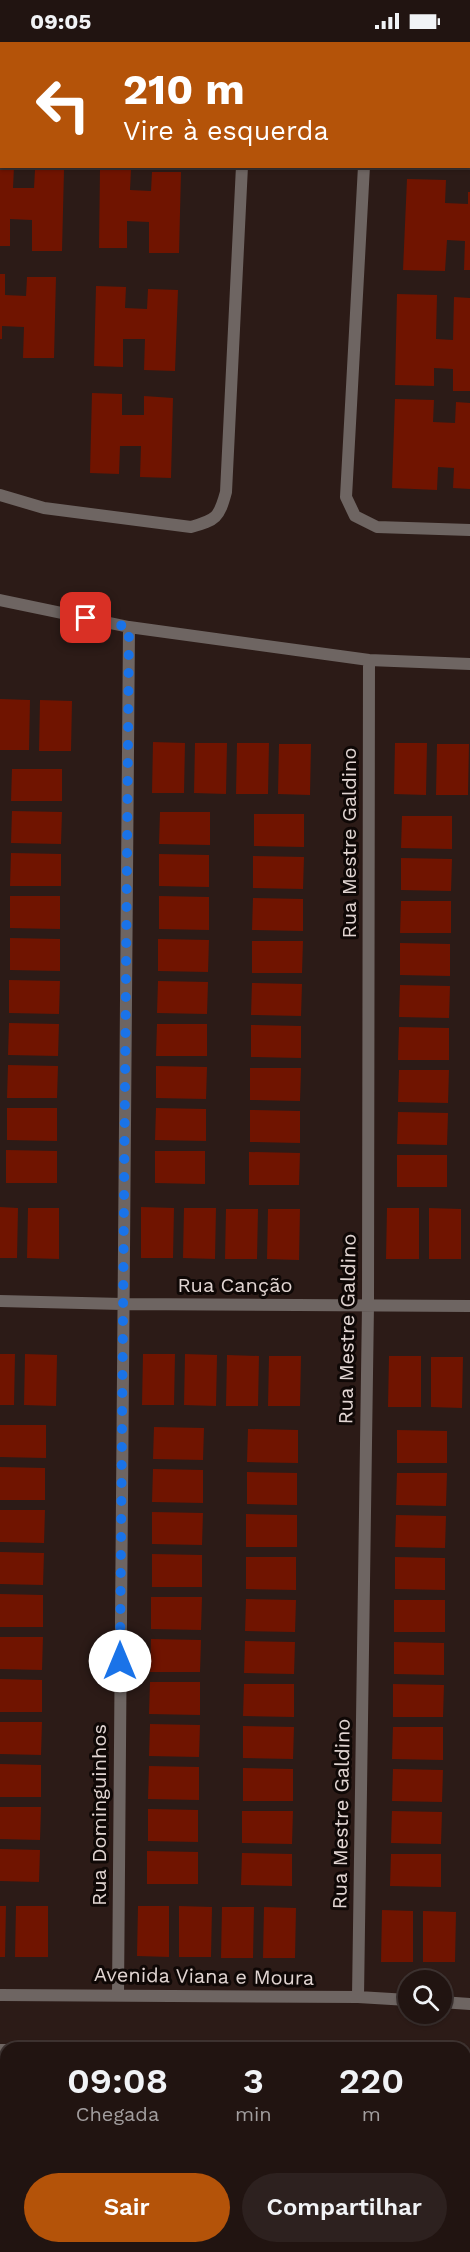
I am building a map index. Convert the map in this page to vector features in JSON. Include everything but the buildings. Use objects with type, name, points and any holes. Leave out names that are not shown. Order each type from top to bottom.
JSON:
[{"type":"street","points":[[0,495],[44,508],[191,527],[210,521],[221,511],[226,492],[242,168]]},
{"type":"street","points":[[364,168],[346,497],[355,516],[377,526],[470,530]]},
{"type":"street","points":[[0,600],[129,627],[369,660],[470,664]]},
{"type":"street","name":"Rua Dominguinhos","points":[[118,1995],[129,627]]},
{"type":"street","name":"Rua Mestre Galdino","points":[[358,1997],[368,1305],[369,660]]},
{"type":"street","name":"Rua Canção","points":[[0,1301],[470,1306]]},
{"type":"street","name":"Avenida Viana e Moura","points":[[0,1995],[358,1997],[398,1999]]},
{"type":"street","points":[[452,2003],[470,2004]]},
{"type":"route","points":[[86,618],[129,627],[120,1661]]}]
